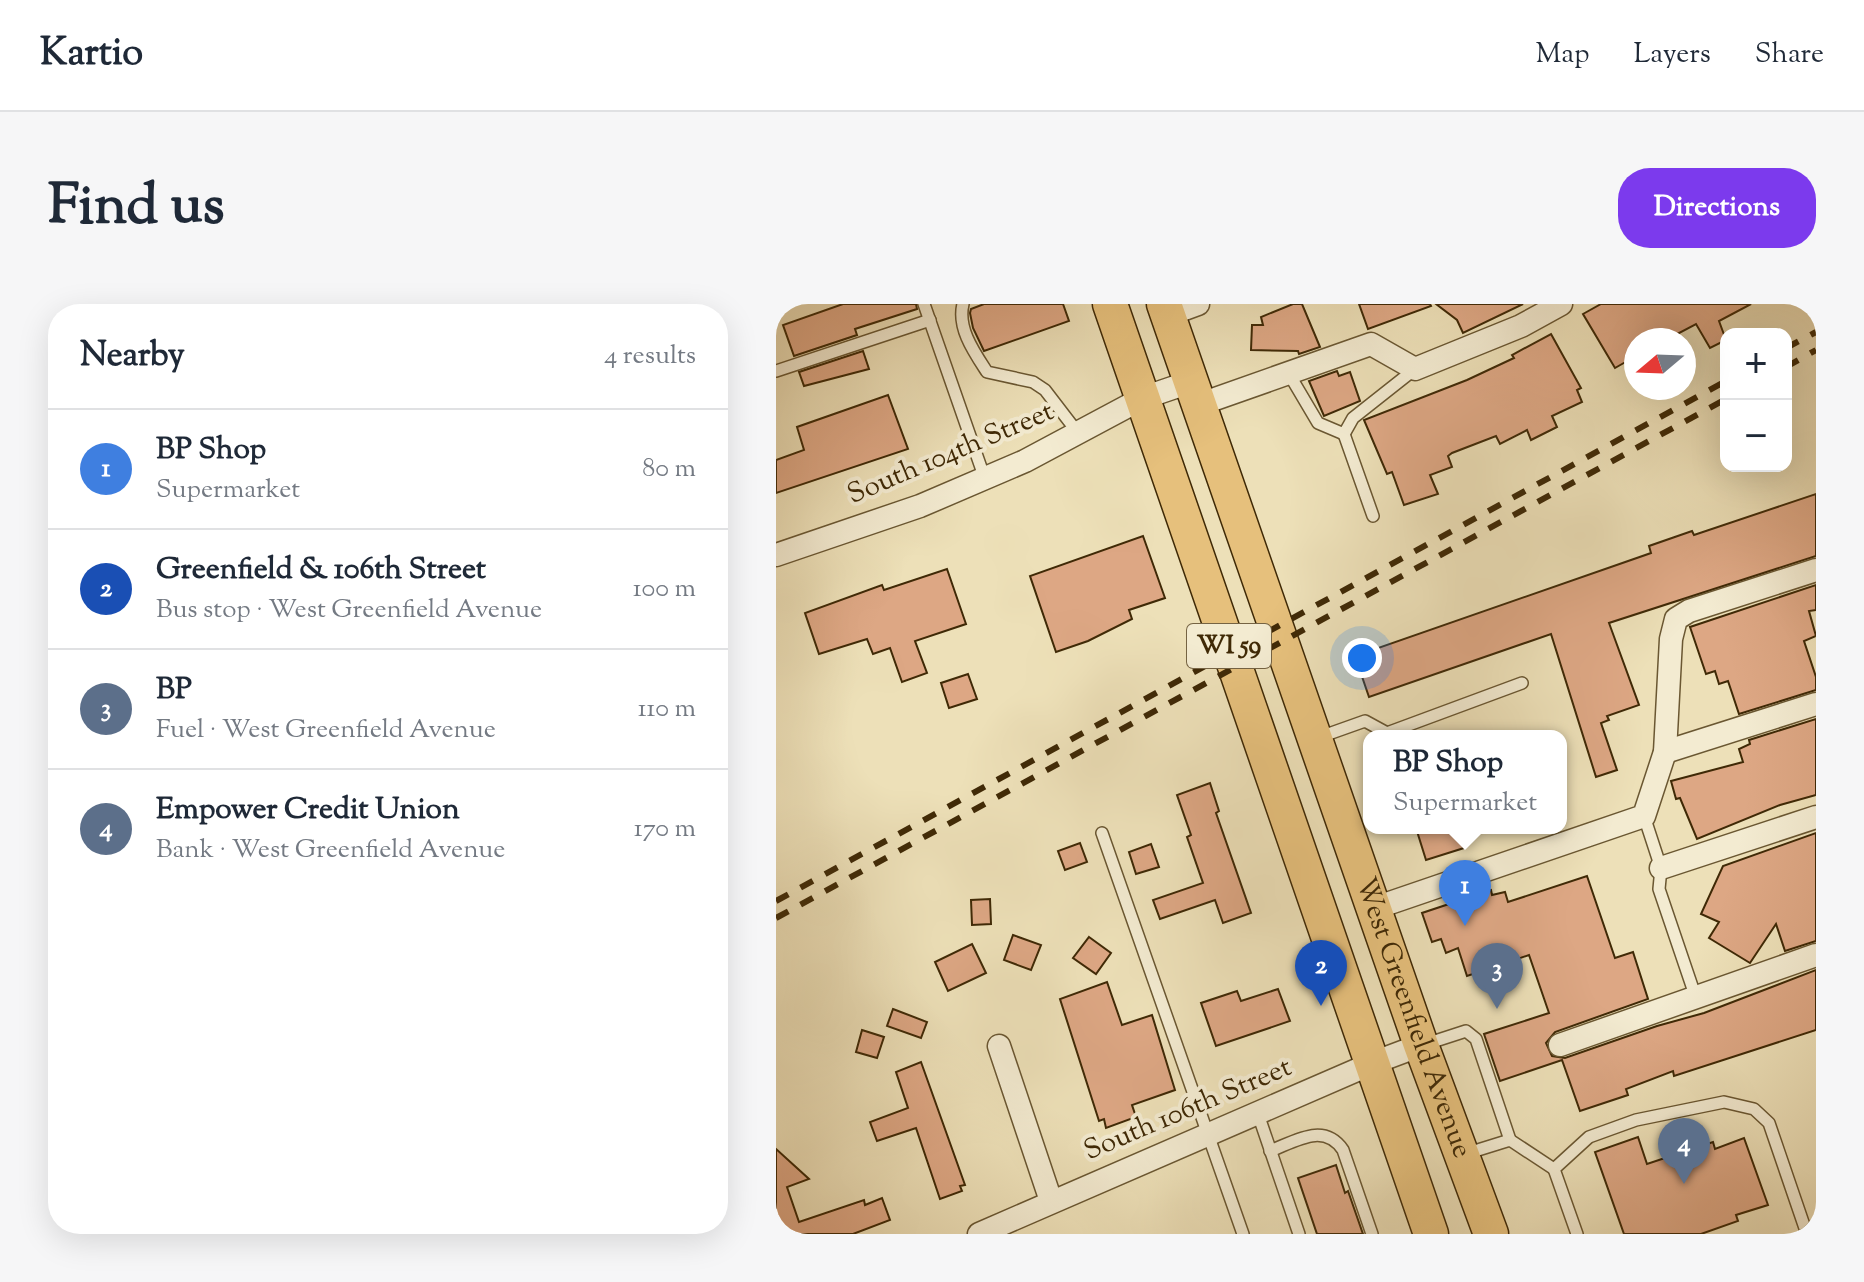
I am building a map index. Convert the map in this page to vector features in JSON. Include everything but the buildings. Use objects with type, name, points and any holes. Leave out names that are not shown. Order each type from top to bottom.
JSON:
[{"type":"main road","name":"West Greenfield Avenue","points":[[1110,304],[1431,1234]]},
{"type":"main road","name":"West Greenfield Avenue","points":[[1176,308],[1194,393],[1421,1045],[1491,1234]]},
{"type":"street","points":[[1415,369],[1521,326],[1561,304]]},
{"type":"street","name":"South 104th Street","points":[[776,555],[920,506],[985,479],[1143,398],[1194,393],[1289,374],[1371,344],[1415,369]]},
{"type":"street","points":[[1375,908],[1644,816],[1665,752],[1671,639],[1676,619],[1689,611],[1816,570]]},
{"type":"street","points":[[1665,752],[1816,704]]},
{"type":"street","points":[[1661,868],[1816,817]]},
{"type":"street","points":[[1560,1045],[1816,955]]},
{"type":"street","name":"South 106th Street","points":[[979,1234],[1421,1045]]},
{"type":"street","points":[[999,1046],[1051,1201]]},
{"type":"lane","points":[[924,304],[985,479]]},
{"type":"lane","points":[[963,304],[963,326],[972,350],[987,372],[1033,382],[1045,390],[1078,433]]},
{"type":"lane","points":[[776,371],[930,320]]},
{"type":"lane","points":[[1344,434],[1353,418],[1415,369]]},
{"type":"lane","points":[[1289,374],[1318,423],[1344,434],[1373,516]]},
{"type":"lane","points":[[1395,730],[1522,683]]},
{"type":"lane","points":[[1316,738],[1365,721],[1382,730]]},
{"type":"lane","points":[[1644,816],[1661,868],[1659,889],[1696,998]]},
{"type":"lane","points":[[1102,833],[1243,1234]]},
{"type":"lane","points":[[1421,1045],[1466,1031],[1476,1039],[1510,1140],[1554,1169],[1577,1234]]},
{"type":"lane","points":[[1554,1169],[1589,1137],[1636,1120],[1724,1102],[1754,1109],[1769,1123],[1807,1234]]},
{"type":"lane","points":[[1258,1114],[1299,1234]]},
{"type":"lane","points":[[1270,1151],[1314,1134],[1323,1134],[1338,1141],[1372,1234]]},
{"type":"lane","points":[[1463,1155],[1510,1140]]},
{"type":"railway","points":[[1792,345],[1816,332]]},
{"type":"railway","points":[[1792,364],[1816,350]]},
{"type":"railway","points":[[776,901],[1720,384]]},
{"type":"railway","points":[[776,918],[1724,400]]},
{"type":"place","name":"BP Shop","points":[[1465,926]]},
{"type":"place","name":"Greenfield & 106th Street","points":[[1321,1006]]},
{"type":"place","name":"BP","points":[[1497,1009]]},
{"type":"place","name":"Empower Credit Union","points":[[1684,1184]]}]
